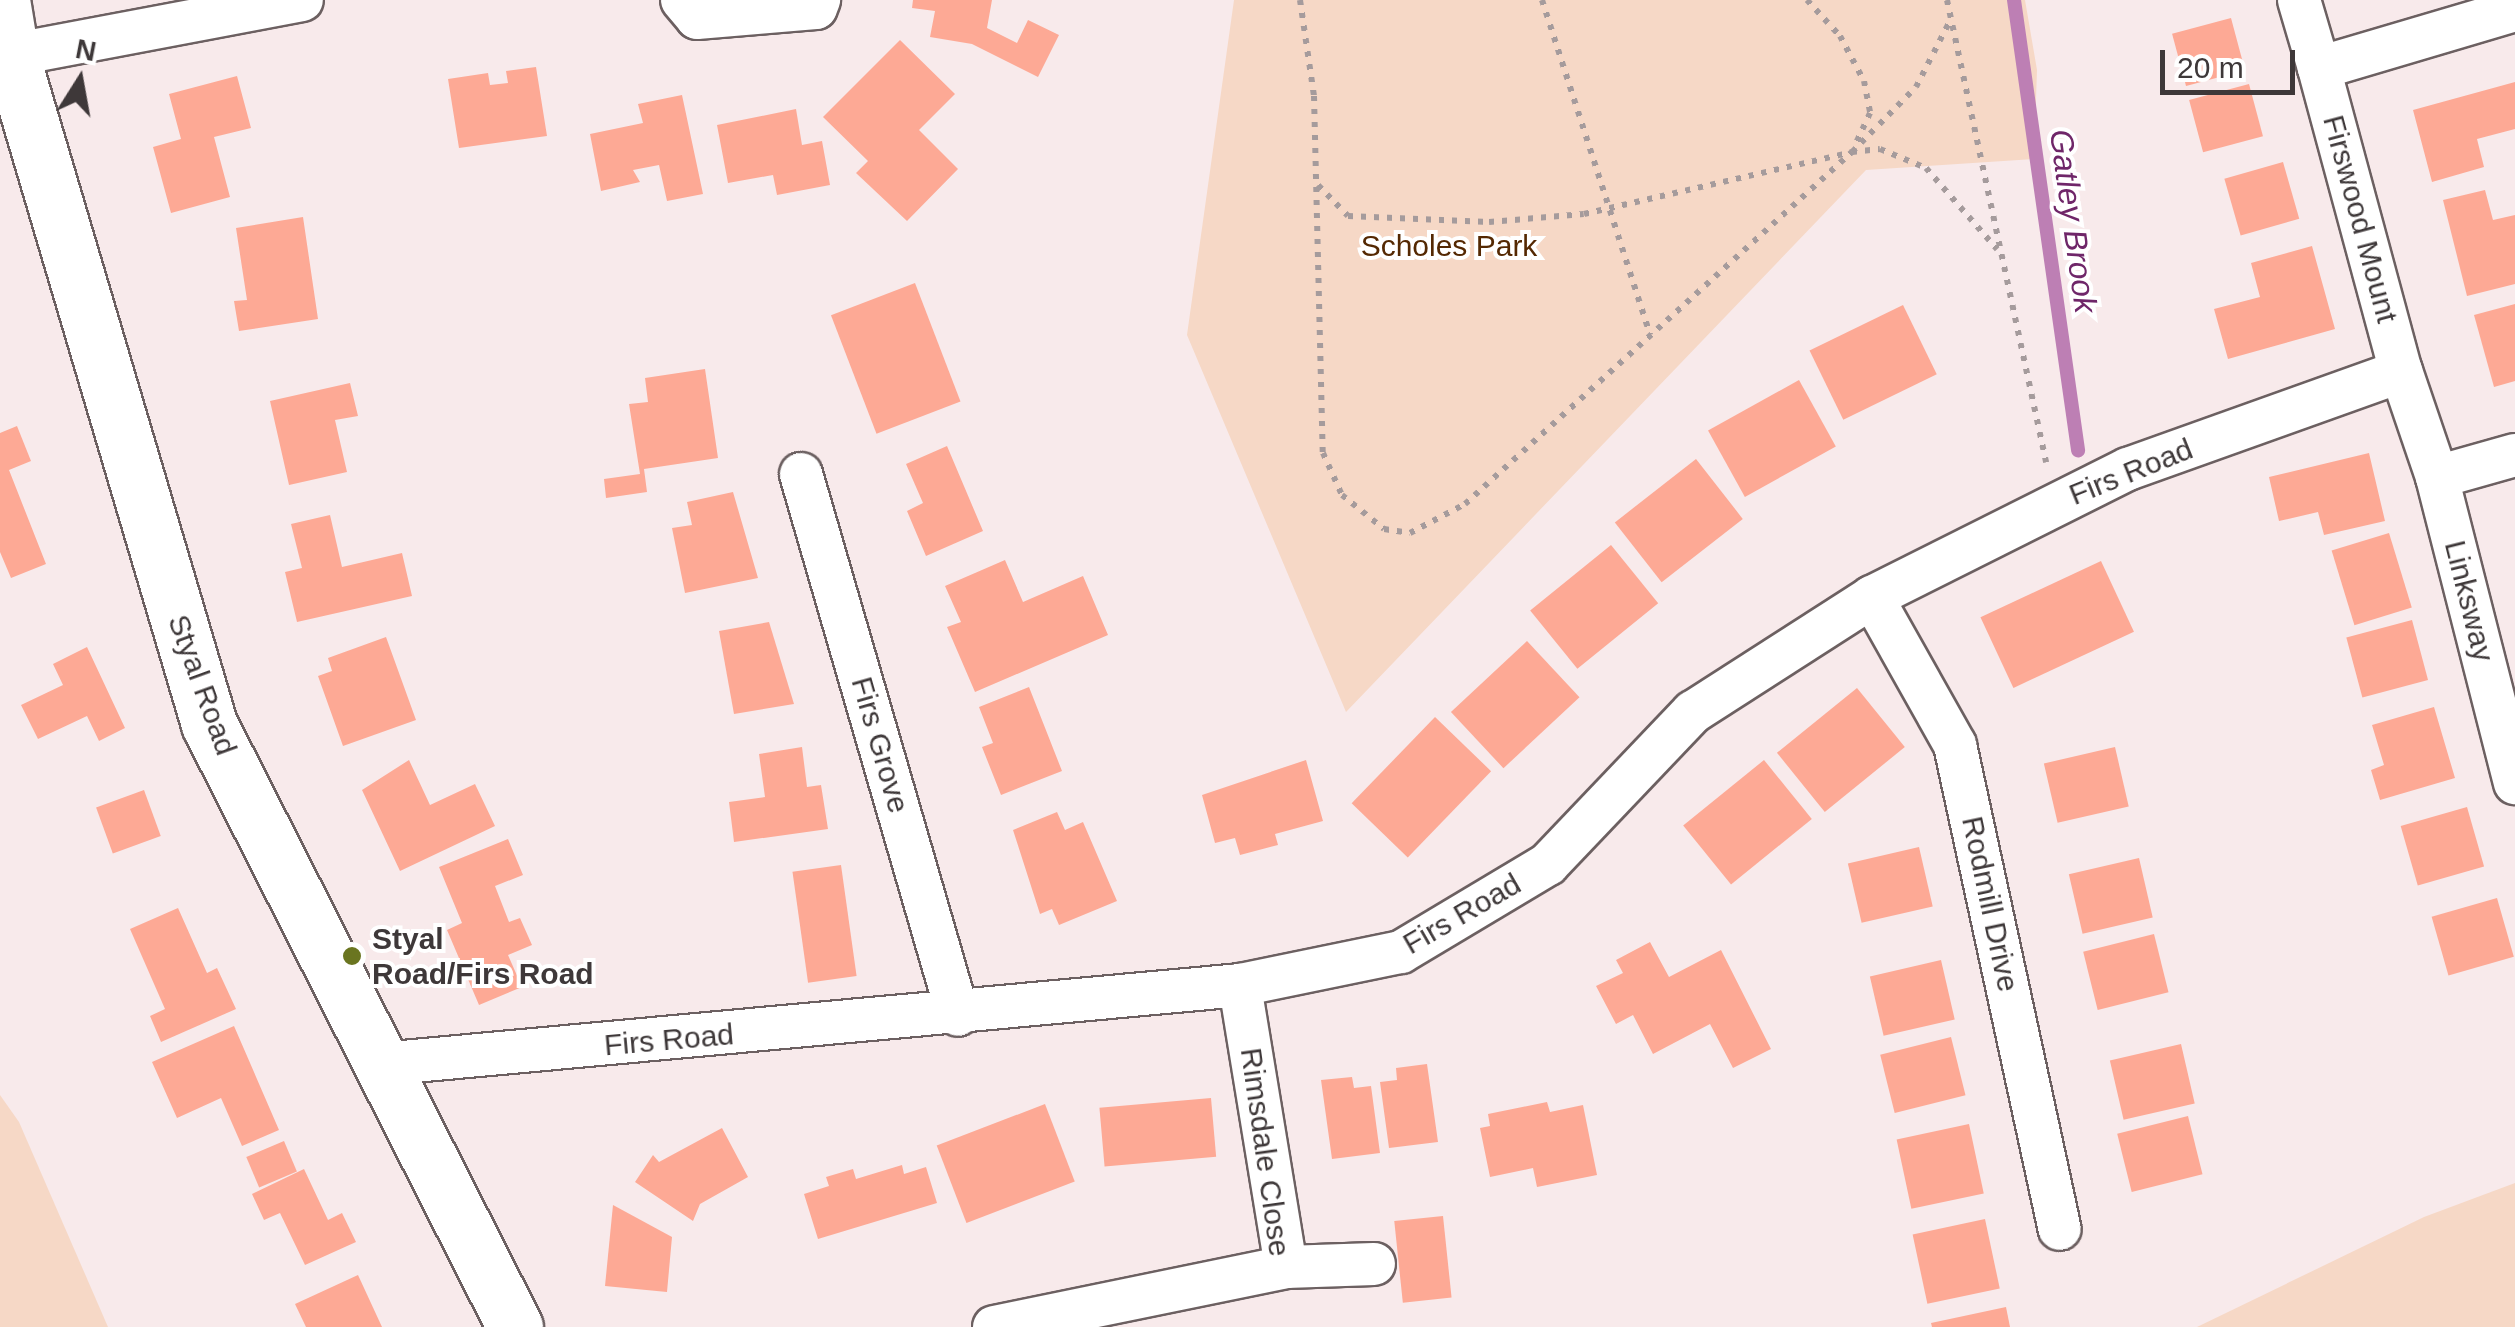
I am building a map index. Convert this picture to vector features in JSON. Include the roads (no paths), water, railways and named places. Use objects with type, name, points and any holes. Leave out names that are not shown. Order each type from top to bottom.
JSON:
[{"type":"main road","name":"Styal Road","points":[[2,0],[11,55],[209,724],[515,1327]]},
{"type":"street","points":[[11,55],[302,0]]},
{"type":"street","points":[[682,0],[697,18],[816,8],[819,0]]},
{"type":"street","name":"Firswood Mount","points":[[2300,0],[2402,371]]},
{"type":"street","points":[[2320,68],[2515,10]]},
{"type":"street","name":"Firs Road","points":[[381,1064],[958,1015],[1240,985],[1400,952],[1548,864],[1693,712],[1872,597],[2128,469],[2402,371]]},
{"type":"street","name":"Linksway","points":[[2402,371],[2437,477],[2515,783]]},
{"type":"street","points":[[2437,477],[2515,455]]},
{"type":"street","name":"Firs Grove","points":[[802,474],[958,1015]]},
{"type":"street","name":"Rodmill Drive","points":[[1872,597],[1955,745],[2060,1228]]},
{"type":"street","name":"Rimsdale Close","points":[[994,1327],[1286,1268],[1240,985]]},
{"type":"street","points":[[1286,1268],[1374,1264]]},
{"type":"waterway","name":"Gatley Brook","points":[[2014,0],[2078,450]]},
{"type":"place","name":"Styal Road/Firs Road","points":[[352,956]]},
{"type":"park label","name":"Scholes Park","points":[[1449,246]]}]
